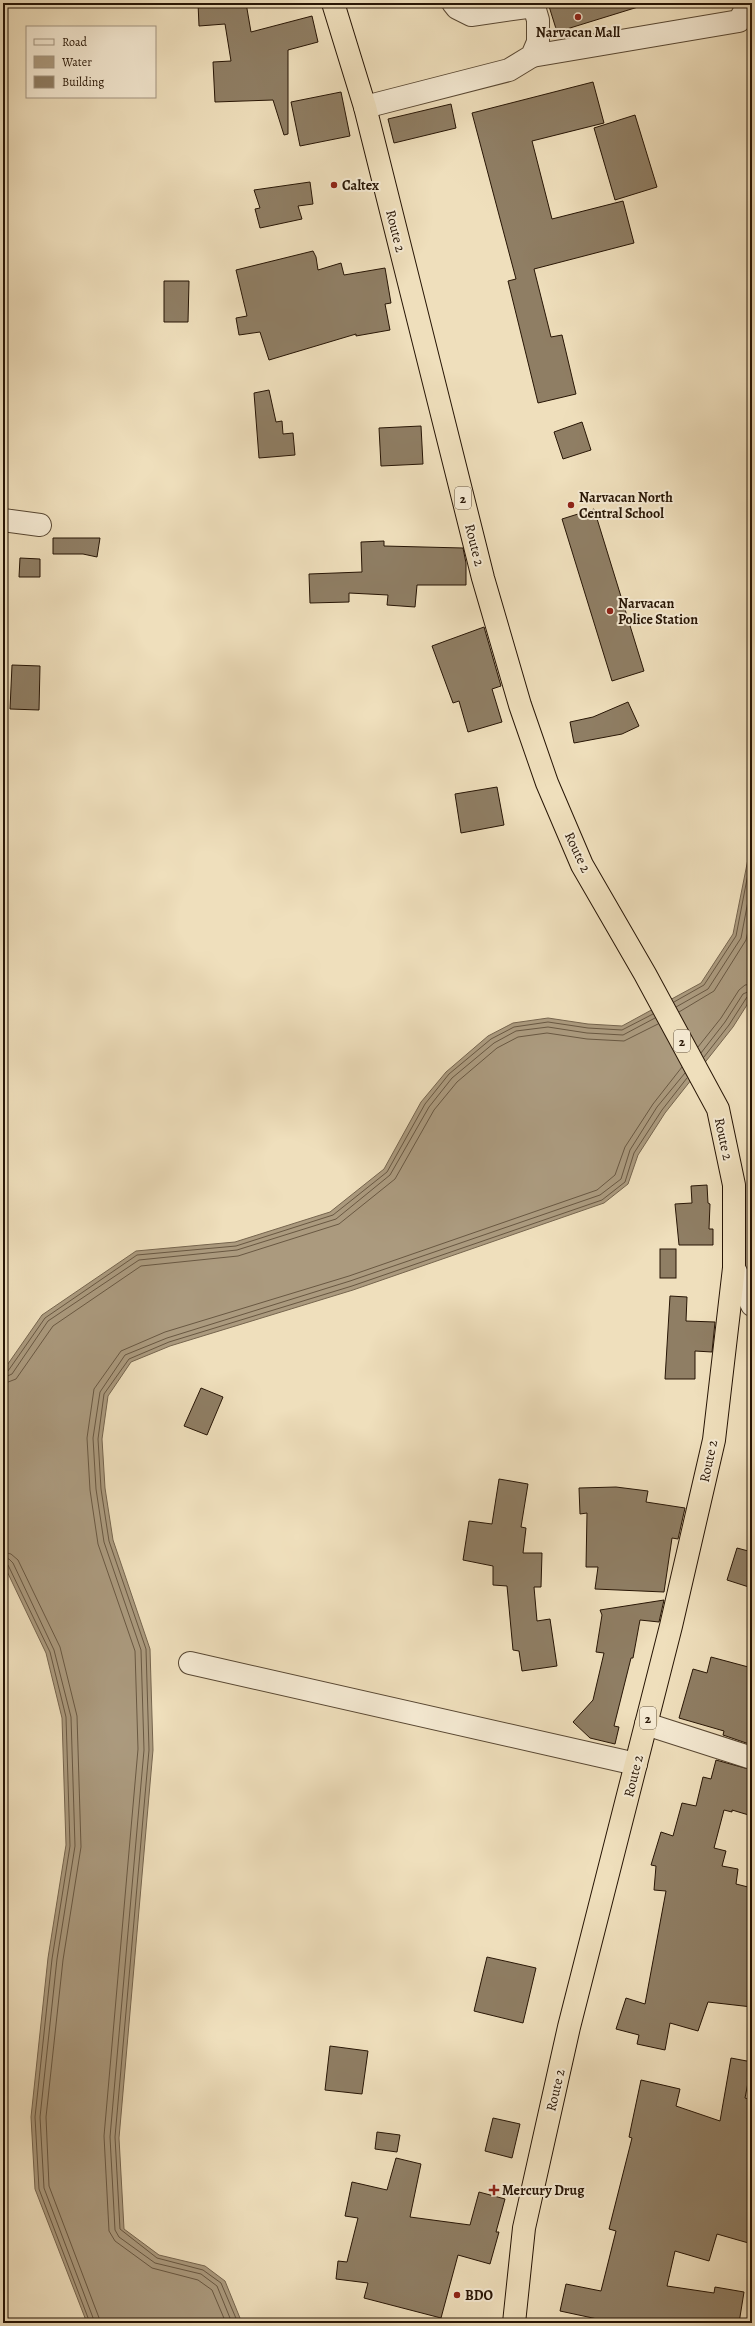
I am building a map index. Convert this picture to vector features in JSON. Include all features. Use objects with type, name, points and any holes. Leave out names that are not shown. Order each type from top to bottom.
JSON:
[{"type":"highway","name":"Route 2","points":[[333,3],[365,107],[481,570],[520,705],[547,783],[582,865],[645,974],[718,1109],[734,1185],[734,1268],[714,1440],[646,1724],[569,2027],[524,2228],[514,2323]]},
{"type":"street","points":[[453,3],[458,8],[471,15],[533,4],[538,20],[538,42],[532,56]]},
{"type":"street","points":[[365,107],[509,70],[532,56],[739,21],[749,3]]},
{"type":"street","points":[[3,520],[40,525]]},
{"type":"street","points":[[734,1268],[752,1306]]},
{"type":"street","points":[[190,1663],[636,1764]]},
{"type":"street","points":[[646,1724],[752,1758]]},
{"type":"water","points":[[752,839],[752,997],[733,1027],[665,1113],[638,1155],[628,1184],[604,1203],[353,1290],[170,1346],[131,1362],[108,1396],[102,1439],[105,1488],[113,1540],[150,1649],[153,1750],[119,2138],[124,2229],[159,2255],[205,2266],[225,2281],[242,2323],[87,2323],[35,2189],[31,2117],[48,1958],[66,1845],[62,1718],[46,1653],[3,1563],[3,1371],[42,1315],[136,1251],[235,1242],[330,1212],[384,1169],[421,1102],[446,1072],[488,1036],[513,1023],[548,1018],[588,1024],[622,1026],[701,983],[733,934]]},
{"type":"building","points":[[198,3],[246,3],[251,32],[312,16],[318,42],[288,50],[288,134],[284,135],[273,100],[215,102],[213,62],[231,61],[225,24],[199,26]]},
{"type":"building","name":"Narvacan Mall","points":[[548,3],[638,3],[638,7],[557,32]]},
{"type":"building","points":[[593,82],[604,123],[532,141],[552,219],[623,201],[634,243],[534,269],[551,337],[562,335],[576,394],[538,403],[508,281],[516,279],[472,113]]},
{"type":"building","points":[[341,92],[350,136],[300,146],[291,102]]},
{"type":"building","points":[[451,104],[456,128],[394,143],[388,119]]},
{"type":"building","points":[[635,115],[657,187],[615,200],[594,128]]},
{"type":"building","points":[[310,182],[313,204],[298,206],[302,219],[260,228],[255,209],[260,208],[254,190]]},
{"type":"building","points":[[313,251],[316,257],[318,270],[341,263],[344,275],[385,268],[391,303],[385,304],[390,330],[356,336],[356,334],[269,360],[260,332],[239,335],[236,318],[247,316],[236,270]]},
{"type":"building","points":[[164,281],[189,281],[188,322],[164,322]]},
{"type":"building","points":[[269,390],[276,422],[282,421],[283,434],[293,433],[295,455],[259,458],[254,393]]},
{"type":"building","points":[[582,422],[591,450],[563,459],[554,432]]},
{"type":"building","points":[[421,426],[423,464],[381,466],[379,428]]},
{"type":"building","points":[[594,509],[644,671],[612,681],[562,519]]},
{"type":"building","points":[[53,538],[100,538],[97,557],[83,554],[53,554]]},
{"type":"building","points":[[384,541],[384,546],[463,548],[466,563],[466,585],[417,585],[415,607],[387,605],[388,595],[349,593],[349,602],[310,603],[309,574],[362,572],[361,542]]},
{"type":"building","points":[[20,558],[40,559],[40,577],[19,577]]},
{"type":"building","points":[[484,627],[501,686],[492,689],[502,722],[468,732],[459,701],[453,703],[432,646]]},
{"type":"building","points":[[12,665],[40,666],[39,710],[10,709]]},
{"type":"building","points":[[628,702],[639,726],[622,734],[574,743],[570,722],[593,717]]},
{"type":"building","points":[[497,787],[504,825],[461,833],[455,794]]},
{"type":"building","points":[[707,1185],[708,1203],[710,1204],[709,1229],[713,1229],[713,1245],[679,1245],[675,1204],[692,1203],[691,1186]]},
{"type":"building","points":[[660,1249],[676,1249],[676,1278],[660,1278]]},
{"type":"building","points":[[670,1296],[687,1297],[686,1321],[715,1322],[712,1352],[695,1351],[695,1379],[665,1379]]},
{"type":"building","points":[[201,1388],[223,1397],[207,1435],[184,1426]]},
{"type":"building","points":[[499,1479],[528,1484],[521,1527],[526,1528],[523,1553],[542,1553],[541,1587],[534,1587],[537,1621],[550,1619],[557,1666],[522,1671],[519,1651],[513,1650],[507,1586],[493,1585],[493,1566],[463,1560],[469,1521],[492,1524]]},
{"type":"building","points":[[616,1487],[648,1491],[646,1502],[685,1508],[678,1539],[672,1538],[664,1592],[595,1589],[598,1567],[586,1567],[587,1513],[580,1514],[579,1488]]},
{"type":"building","points":[[737,1548],[752,1552],[752,1588],[727,1580]]},
{"type":"building","points":[[664,1600],[659,1622],[640,1620],[633,1658],[631,1658],[614,1726],[619,1727],[615,1744],[590,1738],[573,1722],[593,1700],[604,1653],[596,1652],[602,1615],[600,1610]]},
{"type":"building","points":[[711,1657],[752,1668],[752,1745],[723,1735],[724,1731],[679,1718],[693,1669],[707,1673]]},
{"type":"building","points":[[716,1760],[752,1770],[752,1816],[732,1810],[732,1812],[724,1810],[714,1848],[726,1851],[722,1866],[738,1869],[736,1884],[752,1888],[752,2007],[708,2002],[698,2031],[670,2023],[665,2050],[637,2044],[639,2035],[616,2029],[626,1998],[645,2004],[666,1891],[654,1890],[656,1866],[651,1865],[661,1832],[673,1836],[682,1803],[696,1806],[703,1777],[711,1779]]},
{"type":"building","points":[[487,1957],[536,1968],[523,2023],[474,2011]]},
{"type":"building","points":[[330,2046],[368,2051],[362,2094],[325,2090]]},
{"type":"building","points":[[731,2058],[752,2062],[745,2098],[752,2100],[752,2244],[717,2234],[709,2261],[675,2251],[667,2286],[714,2293],[715,2287],[744,2292],[739,2323],[616,2323],[560,2311],[566,2284],[601,2291],[616,2231],[609,2229],[632,2138],[629,2137],[641,2080],[680,2089],[676,2106],[720,2121]]},
{"type":"building","points":[[493,2118],[520,2124],[512,2158],[485,2151]]},
{"type":"building","points":[[377,2132],[400,2135],[397,2152],[375,2149]]},
{"type":"building","points":[[396,2158],[421,2164],[410,2217],[470,2225],[479,2192],[505,2199],[496,2232],[499,2232],[490,2264],[458,2255],[441,2318],[364,2298],[368,2283],[336,2279],[338,2261],[347,2262],[358,2218],[345,2216],[352,2182],[387,2190]]},
{"type":"place","name":"Narvacan Mall","points":[[578,17]]},
{"type":"place","name":"Caltex","points":[[334,185]]},
{"type":"place","name":"Narvacan North Central School","points":[[571,505]]},
{"type":"place","name":"Narvacan Police Station","points":[[610,611]]},
{"type":"place","name":"Mercury Drug","points":[[494,2190]]},
{"type":"place","name":"BDO","points":[[457,2295]]}]
